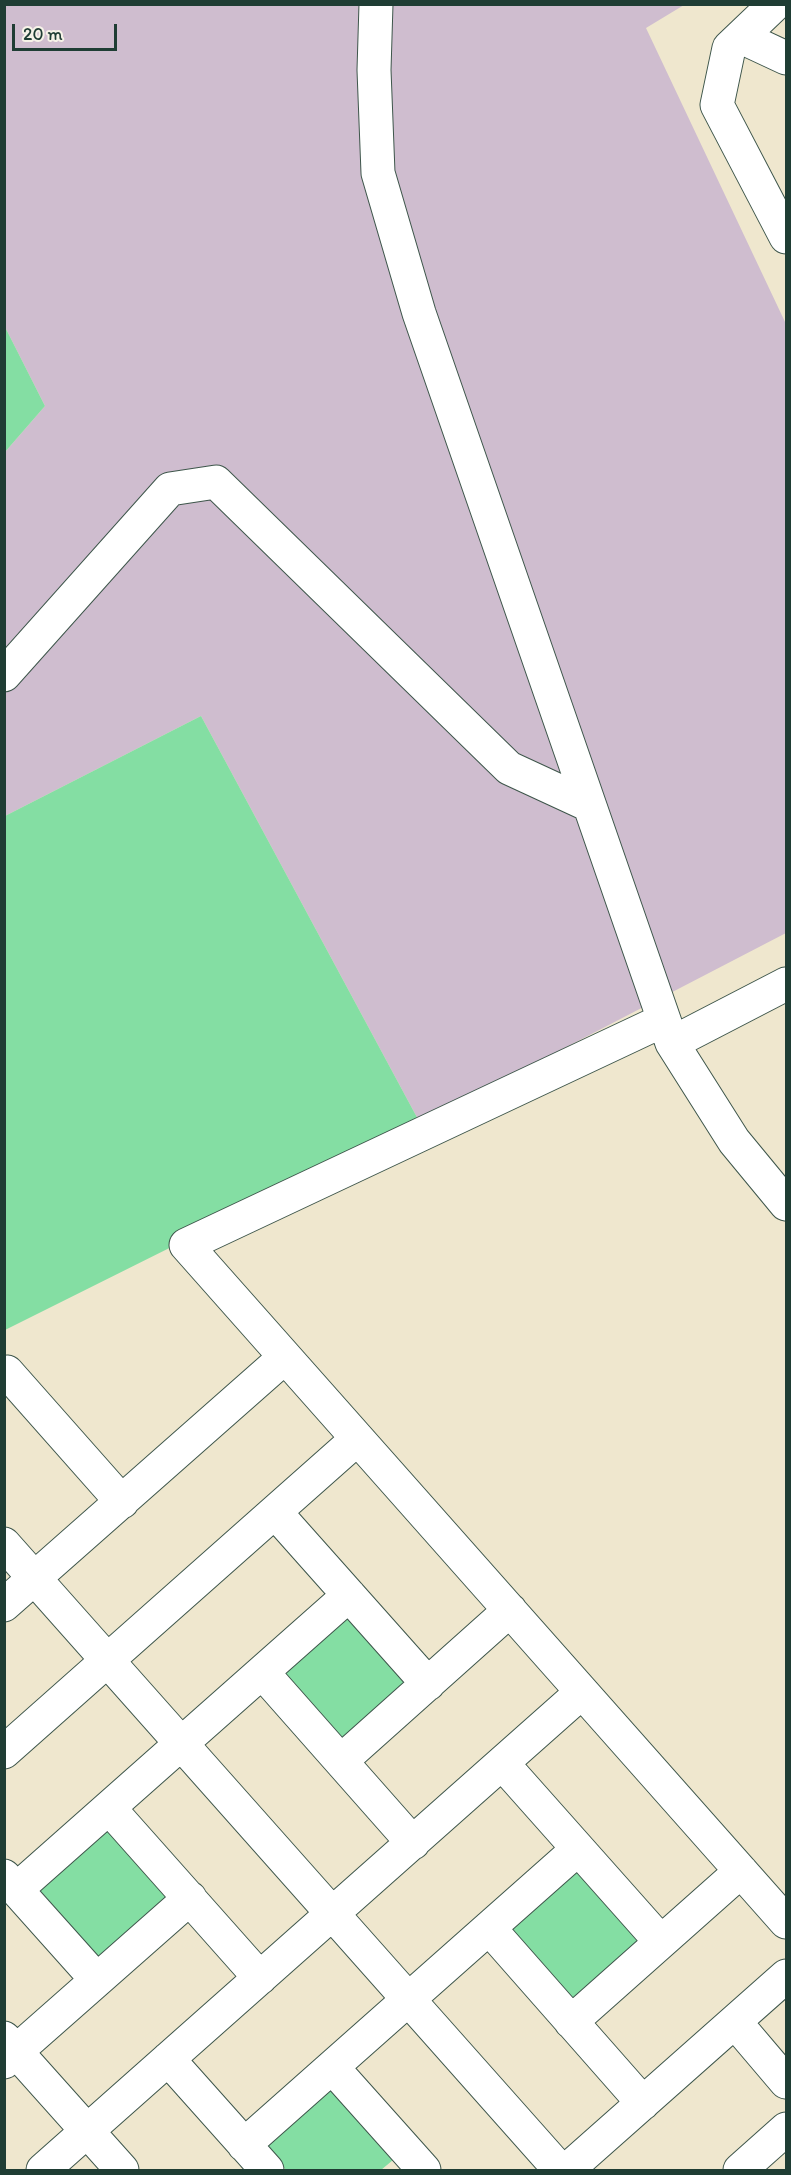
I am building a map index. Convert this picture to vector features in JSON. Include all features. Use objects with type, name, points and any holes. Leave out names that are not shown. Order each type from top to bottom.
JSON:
[{"type":"street","points":[[376,4],[374,70],[378,173],[423,324],[668,1032],[734,1141],[786,1204]]},
{"type":"street","points":[[775,4],[729,48],[717,105],[786,237]]},
{"type":"street","points":[[741,37],[786,58]]},
{"type":"street","points":[[4,675],[170,489],[216,482],[508,768],[589,805]]},
{"type":"street","points":[[786,984],[668,1032],[186,1245],[786,1922]]},
{"type":"street","points":[[4,1605],[285,1357]]},
{"type":"street","points":[[7,1372],[122,1502]]},
{"type":"street","points":[[4,1752],[357,1439]]},
{"type":"street","points":[[275,1512],[428,1684]]},
{"type":"street","points":[[4,1544],[560,2170]]},
{"type":"street","points":[[97,1980],[11,1882],[109,1808],[349,1595]]},
{"type":"street","points":[[341,1761],[510,1610]]},
{"type":"street","points":[[262,1672],[413,1843]]},
{"type":"street","points":[[43,2170],[582,1692]]},
{"type":"street","points":[[502,1763],[661,1942]]},
{"type":"street","points":[[109,1808],[260,1978]]},
{"type":"street","points":[[244,2145],[578,1849]]},
{"type":"street","points":[[571,2022],[741,1871]]},
{"type":"street","points":[[122,2170],[8,2051],[97,1980],[189,1898]]},
{"type":"street","points":[[489,1928],[643,2103]]},
{"type":"street","points":[[567,2170],[786,1976]]},
{"type":"street","points":[[735,2022],[786,2082]]},
{"type":"street","points":[[168,2059],[267,2170]]},
{"type":"street","points":[[332,2067],[414,2167]]},
{"type":"street","points":[[740,2170],[786,2129]]},
{"type":"shaded area","points":[[5,5],[684,5],[646,28],[786,324],[786,933],[420,1123],[201,716],[5,816],[5,452],[45,406],[5,327]]},
{"type":"green space","points":[[5,327],[45,406],[4,452]]},
{"type":"green space","points":[[201,716],[420,1123],[5,1330],[5,816]]},
{"type":"green space","points":[[345,1604],[420,1686],[350,1749],[276,1667]]},
{"type":"green space","points":[[108,1824],[172,1897],[101,1960],[37,1887]]},
{"type":"green space","points":[[580,1863],[644,1936],[573,1999],[509,1926]]},
{"type":"green space","points":[[334,2082],[399,2155],[381,2170],[286,2170],[263,2144]]}]
